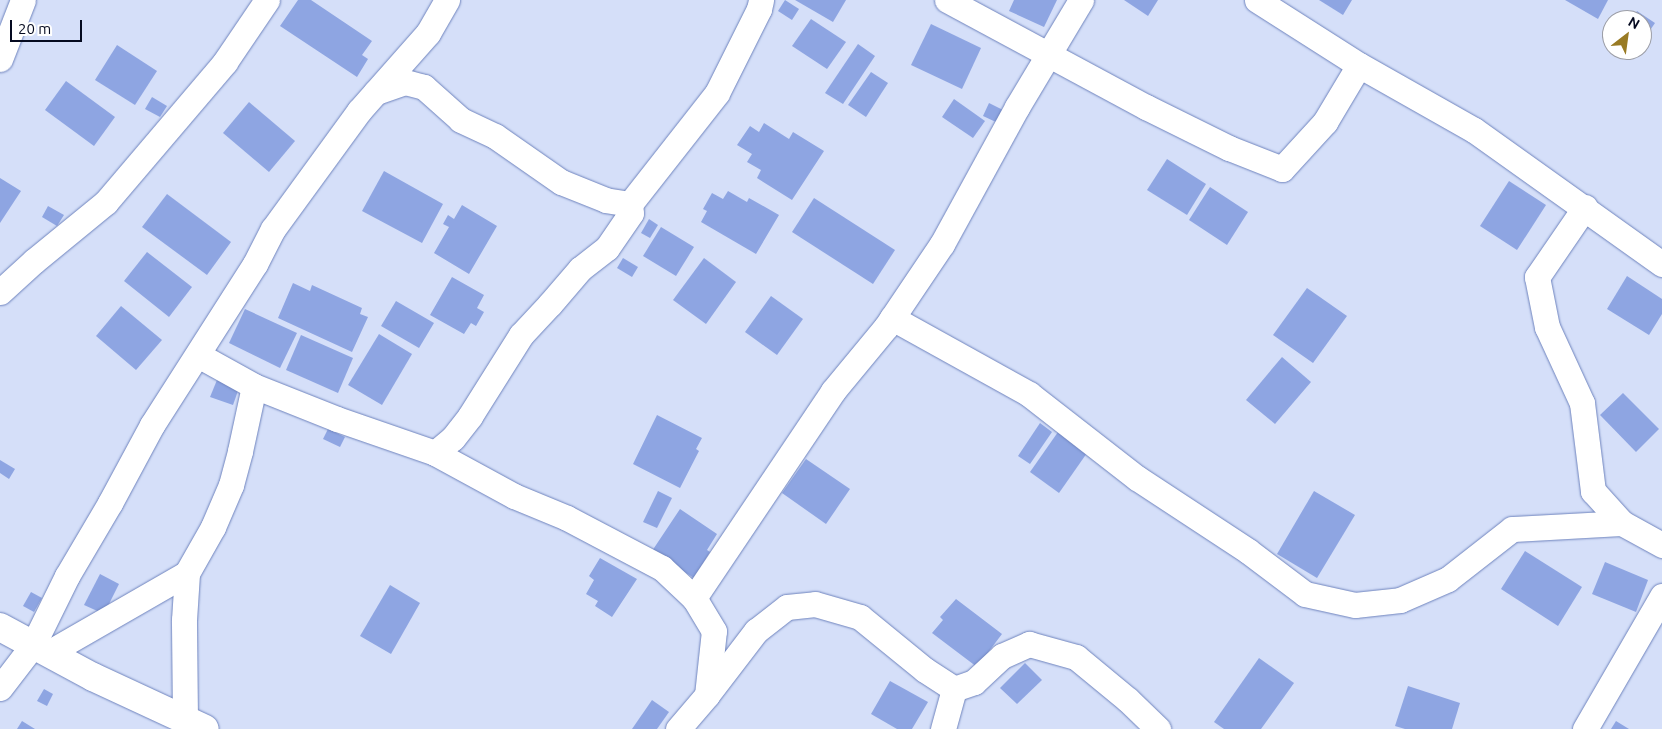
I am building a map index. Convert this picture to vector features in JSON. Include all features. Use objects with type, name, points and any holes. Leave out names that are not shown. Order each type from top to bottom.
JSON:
[{"type":"street","points":[[0,58],[24,0]]},
{"type":"street","points":[[0,292],[34,261],[106,202],[220,68],[267,0]]},
{"type":"street","points":[[40,649],[67,576],[110,503],[152,425],[255,264],[282,215],[359,111],[428,33],[447,0]]},
{"type":"street","points":[[436,453],[452,438],[470,416],[520,334],[550,304],[580,269],[607,248],[625,224],[631,213],[630,204],[717,93],[761,0]]},
{"type":"street","points":[[947,0],[1146,107],[1230,148],[1282,169],[1325,122],[1359,66]]},
{"type":"street","points":[[694,598],[833,391],[892,318],[942,244],[1017,108],[1081,0]]},
{"type":"street","points":[[1257,0],[1359,66],[1474,130],[1585,207],[1662,264]]},
{"type":"street","points":[[376,92],[405,82],[424,87],[461,120],[495,136],[561,182],[606,200],[630,204]]},
{"type":"street","points":[[1585,207],[1537,277],[1547,327],[1582,403],[1593,492],[1622,523],[1662,545]]},
{"type":"street","points":[[892,318],[1029,394],[1138,478],[1248,551],[1305,594],[1355,605],[1400,600],[1448,579],[1512,530],[1622,523]]},
{"type":"street","points":[[198,355],[254,386],[337,419],[436,453],[514,496],[567,518],[662,568],[694,598],[714,631],[706,695]]},
{"type":"street","points":[[195,725],[184,620],[186,573],[213,527],[231,484],[254,386]]},
{"type":"street","points":[[0,688],[40,649],[186,573]]},
{"type":"street","points":[[1585,729],[1662,596]]},
{"type":"street","points":[[678,729],[756,630],[787,607],[815,604],[860,617],[925,670],[954,689]]},
{"type":"street","points":[[0,627],[93,677],[195,725]]},
{"type":"street","points":[[954,689],[974,682],[1002,656],[1029,644],[1076,657],[1128,700],[1158,729]]},
{"type":"street","points":[[943,729],[954,689]]},
{"type":"building","points":[[298,0],[311,0],[372,41],[362,55],[368,59],[357,77],[280,26]]},
{"type":"building","points":[[785,0],[799,9],[792,20],[778,11]]},
{"type":"building","points":[[795,0],[846,0],[833,22]]},
{"type":"building","points":[[1014,0],[1057,0],[1044,27],[1009,11]]},
{"type":"building","points":[[1124,0],[1158,0],[1148,16]]},
{"type":"building","points":[[1319,0],[1352,0],[1343,15]]},
{"type":"building","points":[[1565,0],[1608,0],[1598,19]]},
{"type":"building","points":[[811,19],[846,42],[827,69],[792,46]]},
{"type":"building","points":[[931,24],[981,48],[962,89],[911,65]]},
{"type":"building","points":[[858,44],[875,56],[843,104],[825,93]]},
{"type":"building","points":[[117,45],[157,71],[135,105],[95,80]]},
{"type":"building","points":[[871,72],[888,83],[866,117],[848,105]]},
{"type":"building","points":[[66,81],[115,117],[94,146],[45,110]]},
{"type":"building","points":[[152,97],[167,106],[160,117],[145,109]]},
{"type":"building","points":[[954,99],[985,121],[973,138],[942,117]]},
{"type":"building","points":[[249,102],[295,141],[269,172],[223,133]]},
{"type":"building","points":[[989,103],[1005,111],[998,123],[983,116]]},
{"type":"building","points":[[764,123],[789,139],[793,132],[824,151],[792,200],[757,178],[761,170],[747,162],[752,154],[737,145],[750,126],[759,132]]},
{"type":"building","points":[[1167,159],[1206,184],[1187,215],[1147,190]]},
{"type":"building","points":[[384,171],[443,204],[422,243],[362,211]]},
{"type":"building","points":[[0,178],[21,191],[0,223]]},
{"type":"building","points":[[1509,181],[1546,205],[1517,250],[1480,226]]},
{"type":"building","points":[[1210,187],[1248,212],[1227,245],[1189,220]]},
{"type":"building","points":[[728,191],[747,202],[749,198],[779,215],[756,254],[701,222],[707,211],[703,209],[712,193],[723,199]]},
{"type":"building","points":[[167,194],[231,242],[207,275],[142,227]]},
{"type":"building","points":[[814,198],[895,250],[873,284],[792,232]]},
{"type":"building","points":[[462,205],[497,226],[469,274],[434,253],[449,227],[443,224],[448,215],[454,219]]},
{"type":"building","points":[[48,206],[64,215],[57,226],[42,217]]},
{"type":"building","points":[[649,219],[658,225],[650,238],[641,233]]},
{"type":"building","points":[[661,227],[694,247],[676,276],[643,256]]},
{"type":"building","points":[[147,252],[192,287],[169,317],[124,281]]},
{"type":"building","points":[[623,258],[638,267],[632,277],[617,268]]},
{"type":"building","points":[[704,258],[736,282],[706,324],[673,300]]},
{"type":"building","points":[[1627,276],[1662,299],[1662,314],[1649,335],[1607,309]]},
{"type":"building","points":[[452,277],[484,295],[477,308],[484,312],[476,326],[471,323],[464,334],[430,315]]},
{"type":"building","points":[[293,283],[310,291],[312,285],[362,308],[360,314],[368,317],[352,352],[278,318]]},
{"type":"building","points":[[1307,288],[1347,316],[1313,363],[1273,335]]},
{"type":"building","points":[[771,296],[803,319],[777,355],[745,332]]},
{"type":"building","points":[[396,301],[434,323],[419,348],[381,326]]},
{"type":"building","points":[[121,306],[162,340],[136,370],[96,336]]},
{"type":"building","points":[[245,309],[297,333],[280,368],[229,343]]},
{"type":"building","points":[[379,334],[412,354],[382,405],[348,385]]},
{"type":"building","points":[[301,335],[353,358],[338,393],[286,370]]},
{"type":"building","points":[[1282,357],[1311,382],[1275,424],[1246,400]]},
{"type":"building","points":[[217,380],[239,388],[233,405],[210,397]]},
{"type":"building","points":[[1623,393],[1659,429],[1636,452],[1600,415]]},
{"type":"building","points":[[657,415],[702,438],[696,449],[699,451],[680,488],[633,464]]},
{"type":"building","points":[[1040,423],[1052,432],[1030,464],[1018,456]]},
{"type":"building","points":[[328,429],[345,437],[340,447],[323,439]]},
{"type":"building","points":[[1058,432],[1087,453],[1059,493],[1030,472]]},
{"type":"building","points":[[806,459],[850,489],[826,524],[782,493]]},
{"type":"building","points":[[0,460],[15,469],[9,479],[0,473]]},
{"type":"building","points":[[658,491],[672,498],[657,528],[643,522]]},
{"type":"building","points":[[1314,491],[1355,515],[1317,578],[1277,554]]},
{"type":"building","points":[[680,509],[717,534],[707,550],[710,552],[694,578],[652,551]]},
{"type":"building","points":[[1525,551],[1582,587],[1558,626],[1501,589]]},
{"type":"building","points":[[600,558],[637,579],[612,617],[595,606],[598,601],[586,594],[594,580],[589,576]]},
{"type":"building","points":[[1605,562],[1648,580],[1636,612],[1592,594]]},
{"type":"building","points":[[100,574],[119,584],[104,614],[84,605]]},
{"type":"building","points":[[390,585],[420,603],[391,654],[360,636]]},
{"type":"building","points":[[31,592],[42,598],[34,612],[23,606]]},
{"type":"building","points":[[956,599],[1002,634],[977,667],[932,633],[943,620],[940,617]]},
{"type":"building","points":[[1259,658],[1294,683],[1261,729],[1224,729],[1214,722]]},
{"type":"building","points":[[1025,663],[1042,680],[1017,704],[1000,688]]},
{"type":"building","points":[[890,681],[928,702],[912,729],[897,729],[871,714]]},
{"type":"building","points":[[1408,686],[1460,703],[1452,729],[1405,729],[1395,726]]},
{"type":"building","points":[[44,689],[53,694],[47,706],[37,701]]},
{"type":"building","points":[[652,700],[669,712],[657,729],[632,729]]},
{"type":"building","points":[[22,721],[35,729],[17,729]]},
{"type":"building","points":[[1616,721],[1629,729],[1611,729]]}]
